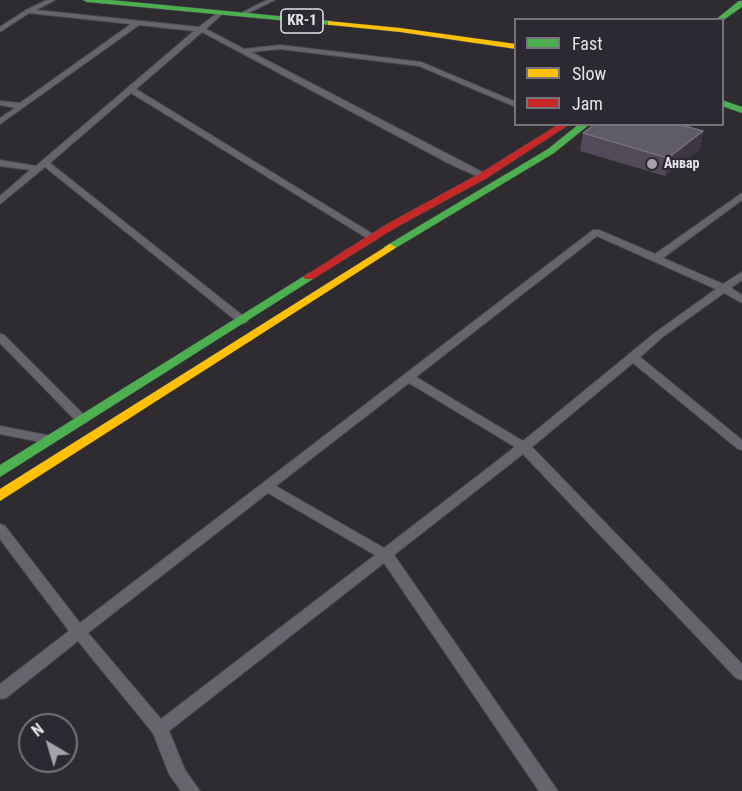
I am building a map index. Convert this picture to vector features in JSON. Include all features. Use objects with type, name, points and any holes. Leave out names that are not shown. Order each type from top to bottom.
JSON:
[{"type":"main road","name":"KR-1","points":[[87,0],[400,30],[514,47]]},
{"type":"main road","points":[[722,18],[742,3]]},
{"type":"main road","points":[[724,103],[742,110]]},
{"type":"main road","points":[[0,472],[391,226],[483,176],[560,126]]},
{"type":"main road","points":[[0,496],[409,235],[551,151],[583,126]]},
{"type":"main road","points":[[391,226],[409,235]]},
{"type":"street","points":[[0,30],[52,0]]},
{"type":"street","points":[[240,15],[272,0]]},
{"type":"street","points":[[28,12],[203,30],[483,176]]},
{"type":"street","points":[[0,201],[203,30],[220,13]]},
{"type":"street","points":[[0,122],[137,23]]},
{"type":"street","points":[[241,51],[280,47],[422,64],[514,104]]},
{"type":"street","points":[[132,90],[374,238]]},
{"type":"street","points":[[0,103],[21,106]]},
{"type":"street","points":[[0,163],[42,166],[243,321]]},
{"type":"street","points":[[656,258],[742,196]]},
{"type":"street","points":[[0,693],[596,231],[724,288],[742,300]]},
{"type":"street","points":[[160,729],[387,556],[633,357],[742,275]]},
{"type":"street","points":[[0,337],[82,420]]},
{"type":"street","points":[[633,357],[742,446]]},
{"type":"street","points":[[408,377],[524,447],[742,674]]},
{"type":"street","points":[[0,430],[51,440]]},
{"type":"street","points":[[266,486],[387,556],[549,791]]},
{"type":"street","points":[[0,529],[78,631],[160,729],[178,774],[191,791]]},
{"type":"building","points":[[592,126],[685,126],[703,131],[668,158],[583,133]]},
{"type":"traffic: fast","points":[[87,0],[331,23]]},
{"type":"traffic: fast","points":[[722,18],[742,3]]},
{"type":"traffic: fast","points":[[724,104],[742,110]]},
{"type":"traffic: fast","points":[[390,247],[551,151],[583,126]]},
{"type":"traffic: fast","points":[[0,472],[309,277]]},
{"type":"traffic: slow","points":[[331,23],[400,30],[514,47]]},
{"type":"traffic: slow","points":[[0,496],[390,247]]},
{"type":"traffic: jam","points":[[309,277],[391,226],[483,176],[563,126]]},
{"type":"place","name":"Анвар","points":[[652,164]]}]
